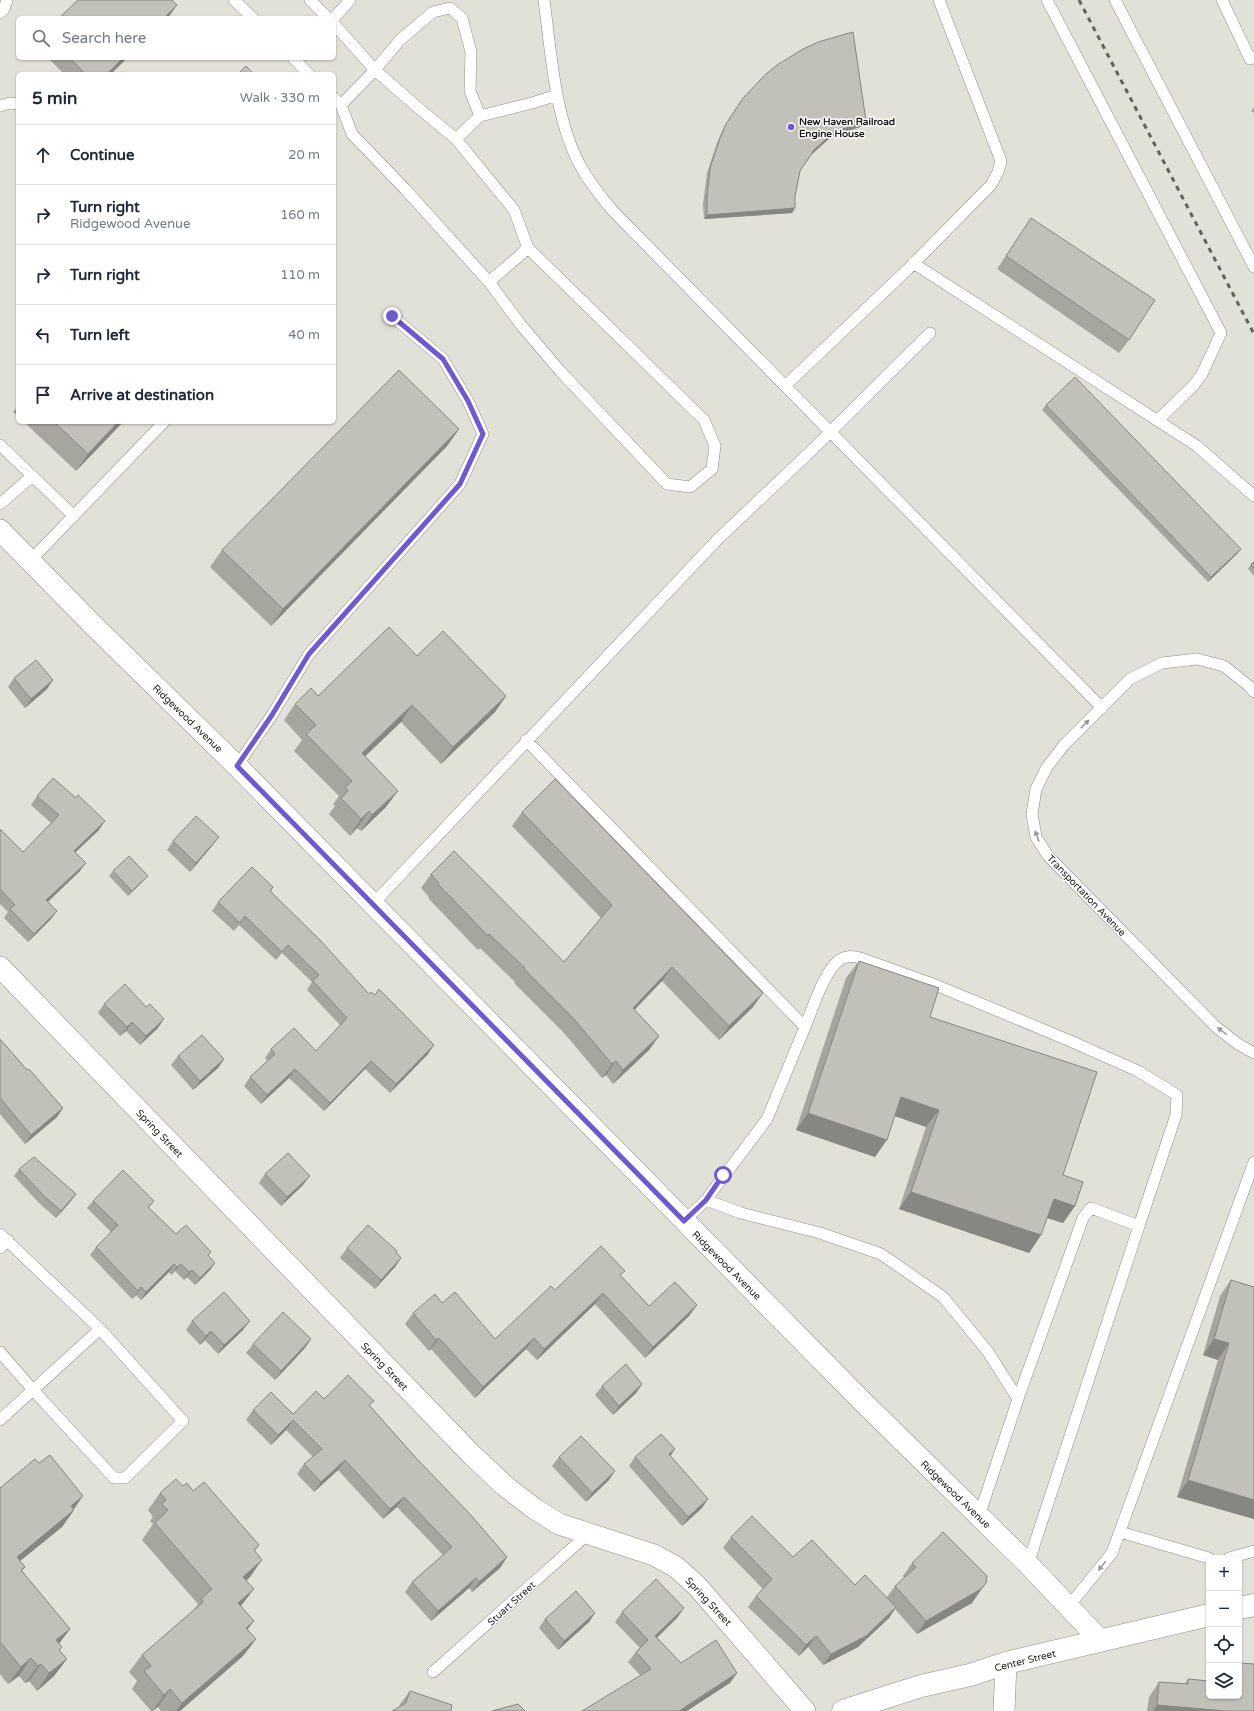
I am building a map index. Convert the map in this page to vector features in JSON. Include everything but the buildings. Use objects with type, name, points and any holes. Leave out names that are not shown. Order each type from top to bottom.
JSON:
[{"type":"main road","points":[[1242,1607],[1254,1605]]},
{"type":"main road","name":"Center Street","points":[[843,1711],[921,1686],[970,1675],[1006,1663],[1206,1616]]},
{"type":"street","name":"Ridgewood Avenue","points":[[0,530],[93,625],[237,766],[861,1400],[1028,1564],[1101,1641]]},
{"type":"street","name":"Spring Street","points":[[0,967],[472,1455],[505,1486],[535,1509],[559,1524],[654,1555],[676,1567],[697,1586],[806,1711]]},
{"type":"street","points":[[1004,1711],[1006,1663]]},
{"type":"lane","points":[[0,13],[4,9],[6,0]]},
{"type":"lane","points":[[234,0],[251,16]]},
{"type":"lane","points":[[310,0],[326,16]]},
{"type":"lane","points":[[336,16],[350,0]]},
{"type":"lane","points":[[544,0],[557,95],[566,132],[580,166],[597,192],[619,217],[1102,708]]},
{"type":"lane","points":[[785,386],[913,263],[991,185],[998,172],[1000,161],[940,0]]},
{"type":"lane","points":[[1047,0],[1221,332],[1202,374],[1193,386],[1158,420]]},
{"type":"lane","points":[[1115,0],[1254,267]]},
{"type":"lane","points":[[1222,0],[1250,59],[1254,56]]},
{"type":"lane","points":[[336,26],[375,70],[456,139],[514,210],[528,248],[704,420],[716,446],[712,469],[690,487],[667,484],[561,372],[521,325],[489,282],[405,189],[352,134],[338,102],[375,70],[400,40],[433,12],[450,8],[462,18],[471,52],[470,91],[480,116]]},
{"type":"lane","points":[[297,60],[308,72]]},
{"type":"lane","points":[[456,139],[480,116],[557,95]]},
{"type":"lane","points":[[0,106],[10,103],[16,104]]},
{"type":"lane","points":[[489,282],[528,248]]},
{"type":"lane","points":[[913,263],[1197,446],[1254,496]]},
{"type":"lane","points":[[237,766],[272,715],[309,654],[460,484],[483,434],[468,401],[443,359],[392,316]]},
{"type":"lane","points":[[372,904],[718,539],[930,333]]},
{"type":"lane","points":[[30,561],[162,424]]},
{"type":"lane","points":[[0,445],[74,516]]},
{"type":"lane","points":[[0,504],[32,476]]},
{"type":"lane","name":"Transportation Avenue","points":[[1254,692],[1249,686],[1224,666],[1197,659],[1162,663],[1130,679],[1064,745],[1047,767],[1036,789],[1032,814],[1036,837],[1048,856],[1216,1027],[1238,1044],[1254,1053]]},
{"type":"lane","points":[[526,740],[805,1027]]},
{"type":"lane","points":[[684,1221],[706,1200],[767,1118],[827,974],[837,961],[846,957],[860,958],[938,986],[1138,1071],[1177,1095],[1176,1115],[1028,1564]]},
{"type":"lane","points":[[1068,1607],[1112,1553],[1254,1162]]},
{"type":"lane","points":[[706,1200],[741,1213],[820,1233],[881,1254],[943,1297],[988,1352],[1018,1399]]},
{"type":"lane","points":[[978,1516],[1083,1218],[1091,1208],[1139,1226]]},
{"type":"lane","points":[[0,1352],[114,1478],[125,1478],[184,1421],[100,1329],[3,1241]]},
{"type":"lane","points":[[0,1420],[100,1329]]},
{"type":"lane","points":[[1120,1532],[1206,1557]]},
{"type":"lane","name":"Stuart Street","points":[[433,1672],[588,1534]]},
{"type":"lane","points":[[1240,1555],[1254,1551]]},
{"type":"railway","points":[[1079,0],[1254,334]]},
{"type":"place","name":"New Haven Railroad Engine House","points":[[791,127]]},
{"type":"route","points":[[392,316],[443,359],[468,401],[483,434],[460,484],[309,654],[272,715],[237,766],[684,1221],[706,1200],[723,1175]]}]
